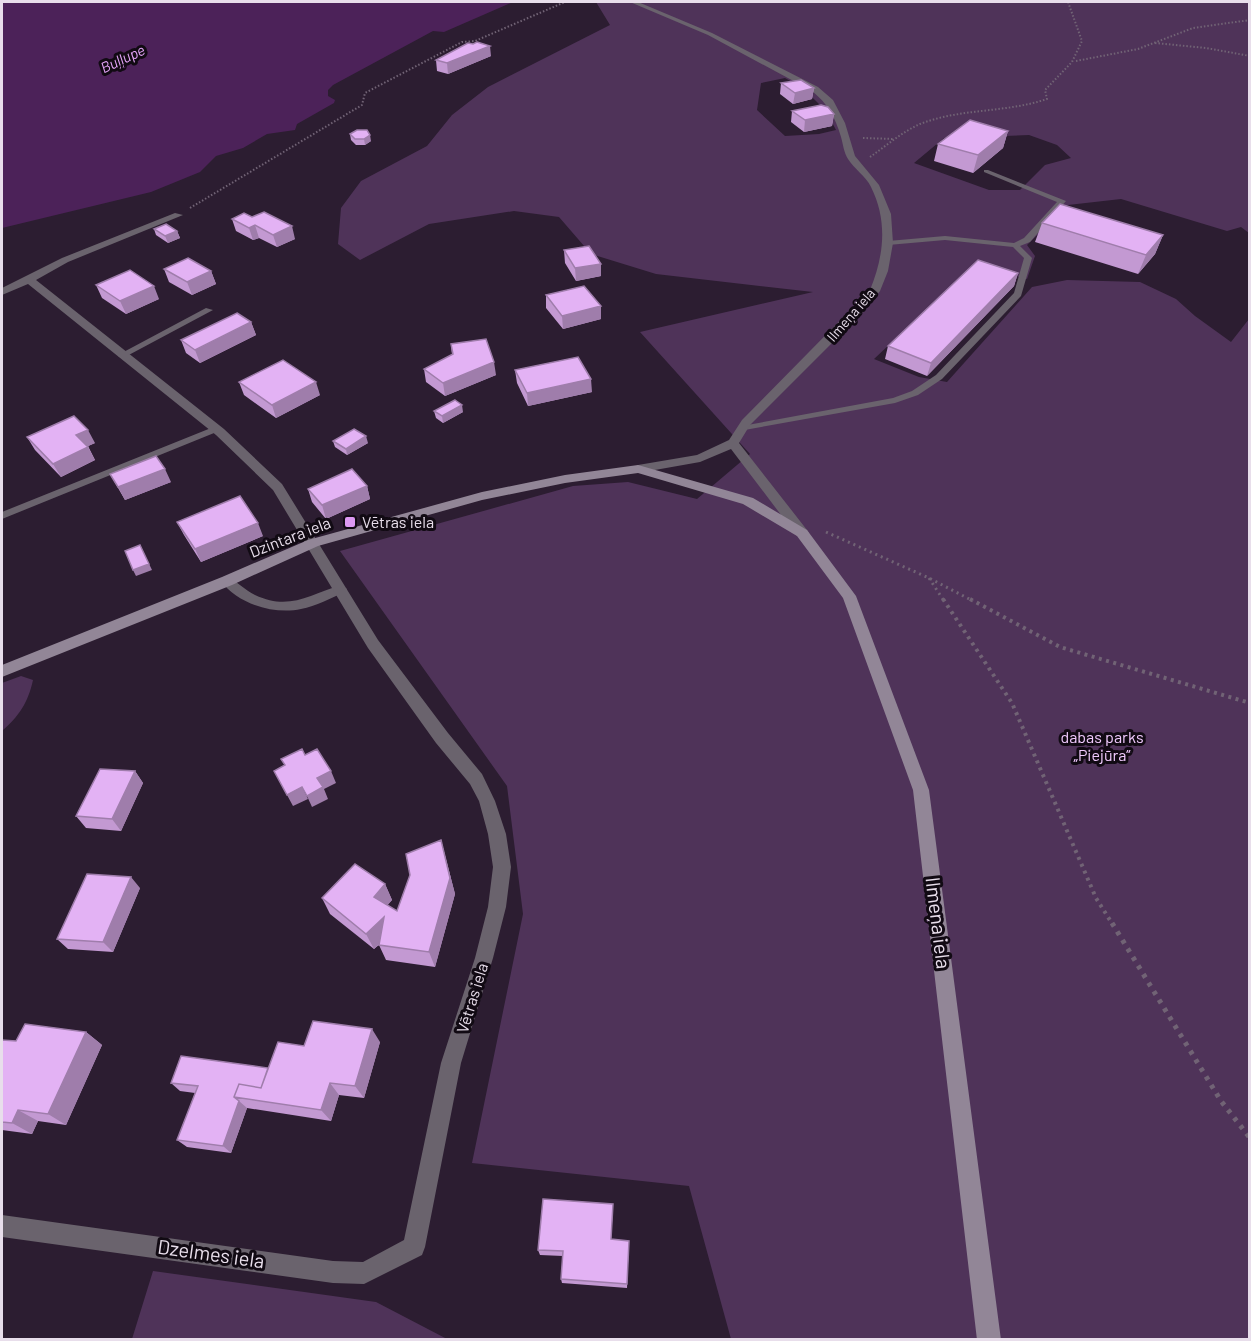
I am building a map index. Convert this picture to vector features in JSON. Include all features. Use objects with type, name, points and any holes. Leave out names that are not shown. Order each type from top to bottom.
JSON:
[{"type":"street","name":"Ilmeņa iela","points":[[633,2],[710,34],[814,89],[835,110],[850,158],[880,193],[886,214],[888,243],[883,271],[875,291],[742,429],[733,443],[849,596],[921,790],[989,1340]]},
{"type":"street","points":[[2,292],[64,260],[178,215]]},
{"type":"street","name":"Vētras iela","points":[[29,280],[216,429],[278,488],[373,644],[442,738],[476,779],[487,801],[497,834],[502,867],[496,907],[484,958],[451,1063],[414,1247]]},
{"type":"street","points":[[638,469],[700,458],[733,443]]},
{"type":"street","name":"Ilmeņa iela","points":[[638,469],[748,501],[802,532]]},
{"type":"street","name":"Dzintara iela","points":[[2,671],[227,581],[313,543],[482,496],[565,479],[638,469]]},
{"type":"street","name":"Dzelmes iela","points":[[2,1226],[333,1272],[364,1273],[414,1247]]},
{"type":"lane","points":[[888,243],[945,238],[1015,245],[1027,240],[1062,201],[986,171]]},
{"type":"lane","points":[[742,429],[895,400],[915,393],[939,377],[1018,294],[1028,258],[1015,245]]},
{"type":"lane","points":[[122,355],[208,310]]},
{"type":"lane","points":[[2,516],[216,429]]},
{"type":"lane","points":[[227,581],[238,593],[268,604],[299,606],[341,589]]},
{"type":"path","points":[[178,215],[247,172],[325,130],[362,105],[365,93],[462,42],[475,41],[565,2]]},
{"type":"path","points":[[1068,2],[1082,41],[1076,61]]},
{"type":"path","points":[[857,165],[920,125],[948,117],[1032,105],[1047,99],[1045,90],[1052,80],[1076,61],[1138,49],[1194,28],[1250,20]]},
{"type":"path","points":[[1154,42],[1250,56]]},
{"type":"path","points":[[844,138],[897,139]]},
{"type":"path","points":[[802,532],[824,531],[928,578],[1060,647],[1250,703]]},
{"type":"path","points":[[928,578],[1012,703],[1096,898],[1221,1101],[1250,1138]]},
{"type":"green space","name":"dabas parks „Piejūra”","points":[[596,2],[1249,2],[1249,233],[1241,227],[1227,231],[1121,199],[1068,205],[1027,245],[1035,256],[1027,279],[973,266],[874,359],[919,377],[947,382],[1032,287],[1067,280],[1140,282],[1176,299],[1231,342],[1249,319],[1249,1339],[731,1339],[689,1186],[472,1163],[523,914],[507,786],[340,551],[573,486],[628,482],[697,499],[750,454],[640,332],[813,292],[656,274],[591,254],[559,217],[514,211],[429,224],[360,260],[338,244],[341,208],[361,181],[427,146],[452,115],[488,87],[610,25]],"holes":[[[785,78],[815,100],[836,130],[819,134],[785,136],[757,110],[761,83]],[[1029,135],[1057,145],[1071,158],[1045,165],[1020,190],[989,190],[914,163],[944,138]]]},
{"type":"green space","points":[[21,676],[33,680],[28,696],[18,714],[2,731],[2,683]]},
{"type":"green space","points":[[153,1271],[376,1302],[447,1339],[132,1339]]},
{"type":"water","name":"Buļļupe","points":[[2,2],[513,2],[444,32],[433,31],[333,85],[328,90],[328,96],[335,100],[334,103],[297,124],[295,130],[267,134],[243,148],[216,156],[200,172],[151,192],[2,228]]},
{"type":"building","points":[[477,42],[490,46],[447,63],[436,60],[468,43]]},
{"type":"building","points":[[801,80],[814,88],[795,93],[781,83]]},
{"type":"building","points":[[821,105],[828,107],[834,114],[805,120],[792,111]]},
{"type":"building","points":[[970,120],[1008,131],[978,155],[938,144]]},
{"type":"building","points":[[357,130],[367,130],[370,135],[364,139],[355,139],[350,134]]},
{"type":"building","points":[[1060,204],[1163,235],[1146,255],[1042,223]]},
{"type":"building","points":[[264,212],[292,226],[273,235],[255,225],[249,228],[232,219],[244,213],[252,217]]},
{"type":"building","points":[[166,224],[177,231],[165,236],[154,229]]},
{"type":"building","points":[[589,246],[601,264],[575,268],[564,250]]},
{"type":"building","points":[[188,258],[211,271],[187,282],[164,269]]},
{"type":"building","points":[[978,260],[1018,273],[931,363],[888,346]]},
{"type":"building","points":[[130,270],[154,286],[120,301],[96,285]]},
{"type":"building","points":[[584,286],[601,306],[562,316],[546,295]]},
{"type":"building","points":[[237,313],[251,322],[195,350],[181,340]]},
{"type":"building","points":[[486,339],[494,362],[443,383],[424,369],[453,354],[451,344]]},
{"type":"building","points":[[578,357],[591,379],[527,393],[515,370]]},
{"type":"building","points":[[283,360],[316,382],[272,405],[239,382]]},
{"type":"building","points":[[455,400],[462,405],[442,416],[434,411]]},
{"type":"building","points":[[74,416],[88,430],[76,435],[88,447],[53,464],[27,437]]},
{"type":"building","points":[[354,429],[366,436],[346,449],[333,441]]},
{"type":"building","points":[[156,456],[165,469],[118,487],[110,474]]},
{"type":"building","points":[[352,469],[367,486],[322,505],[308,489]]},
{"type":"building","points":[[240,496],[258,523],[195,549],[177,522]]},
{"type":"building","points":[[140,545],[149,564],[133,570],[125,551]]},
{"type":"building","points":[[302,749],[305,755],[317,749],[331,771],[317,778],[323,787],[307,796],[302,787],[287,795],[274,771],[285,765],[281,759]]},
{"type":"building","points":[[100,769],[135,771],[112,819],[76,816]]},
{"type":"building","points":[[441,840],[450,878],[429,952],[379,945],[384,917],[366,934],[322,898],[355,864],[385,884],[374,897],[397,911],[410,875],[406,854]]},
{"type":"building","points":[[87,874],[131,877],[103,942],[57,939]]},
{"type":"building","points":[[313,1021],[372,1029],[355,1086],[330,1083],[321,1110],[234,1097],[239,1084],[261,1088],[278,1042],[304,1046]]},
{"type":"building","points":[[25,1024],[86,1032],[48,1114],[18,1110],[12,1123],[2,1122],[2,1040],[16,1041]]},
{"type":"building","points":[[181,1056],[268,1068],[261,1088],[239,1084],[234,1097],[239,1101],[223,1146],[177,1140],[198,1086],[171,1083]]},
{"type":"building","points":[[543,1199],[613,1204],[611,1239],[629,1241],[627,1284],[561,1279],[563,1251],[538,1250]]},
{"type":"place","name":"Vētras iela","points":[[350,522]]}]
